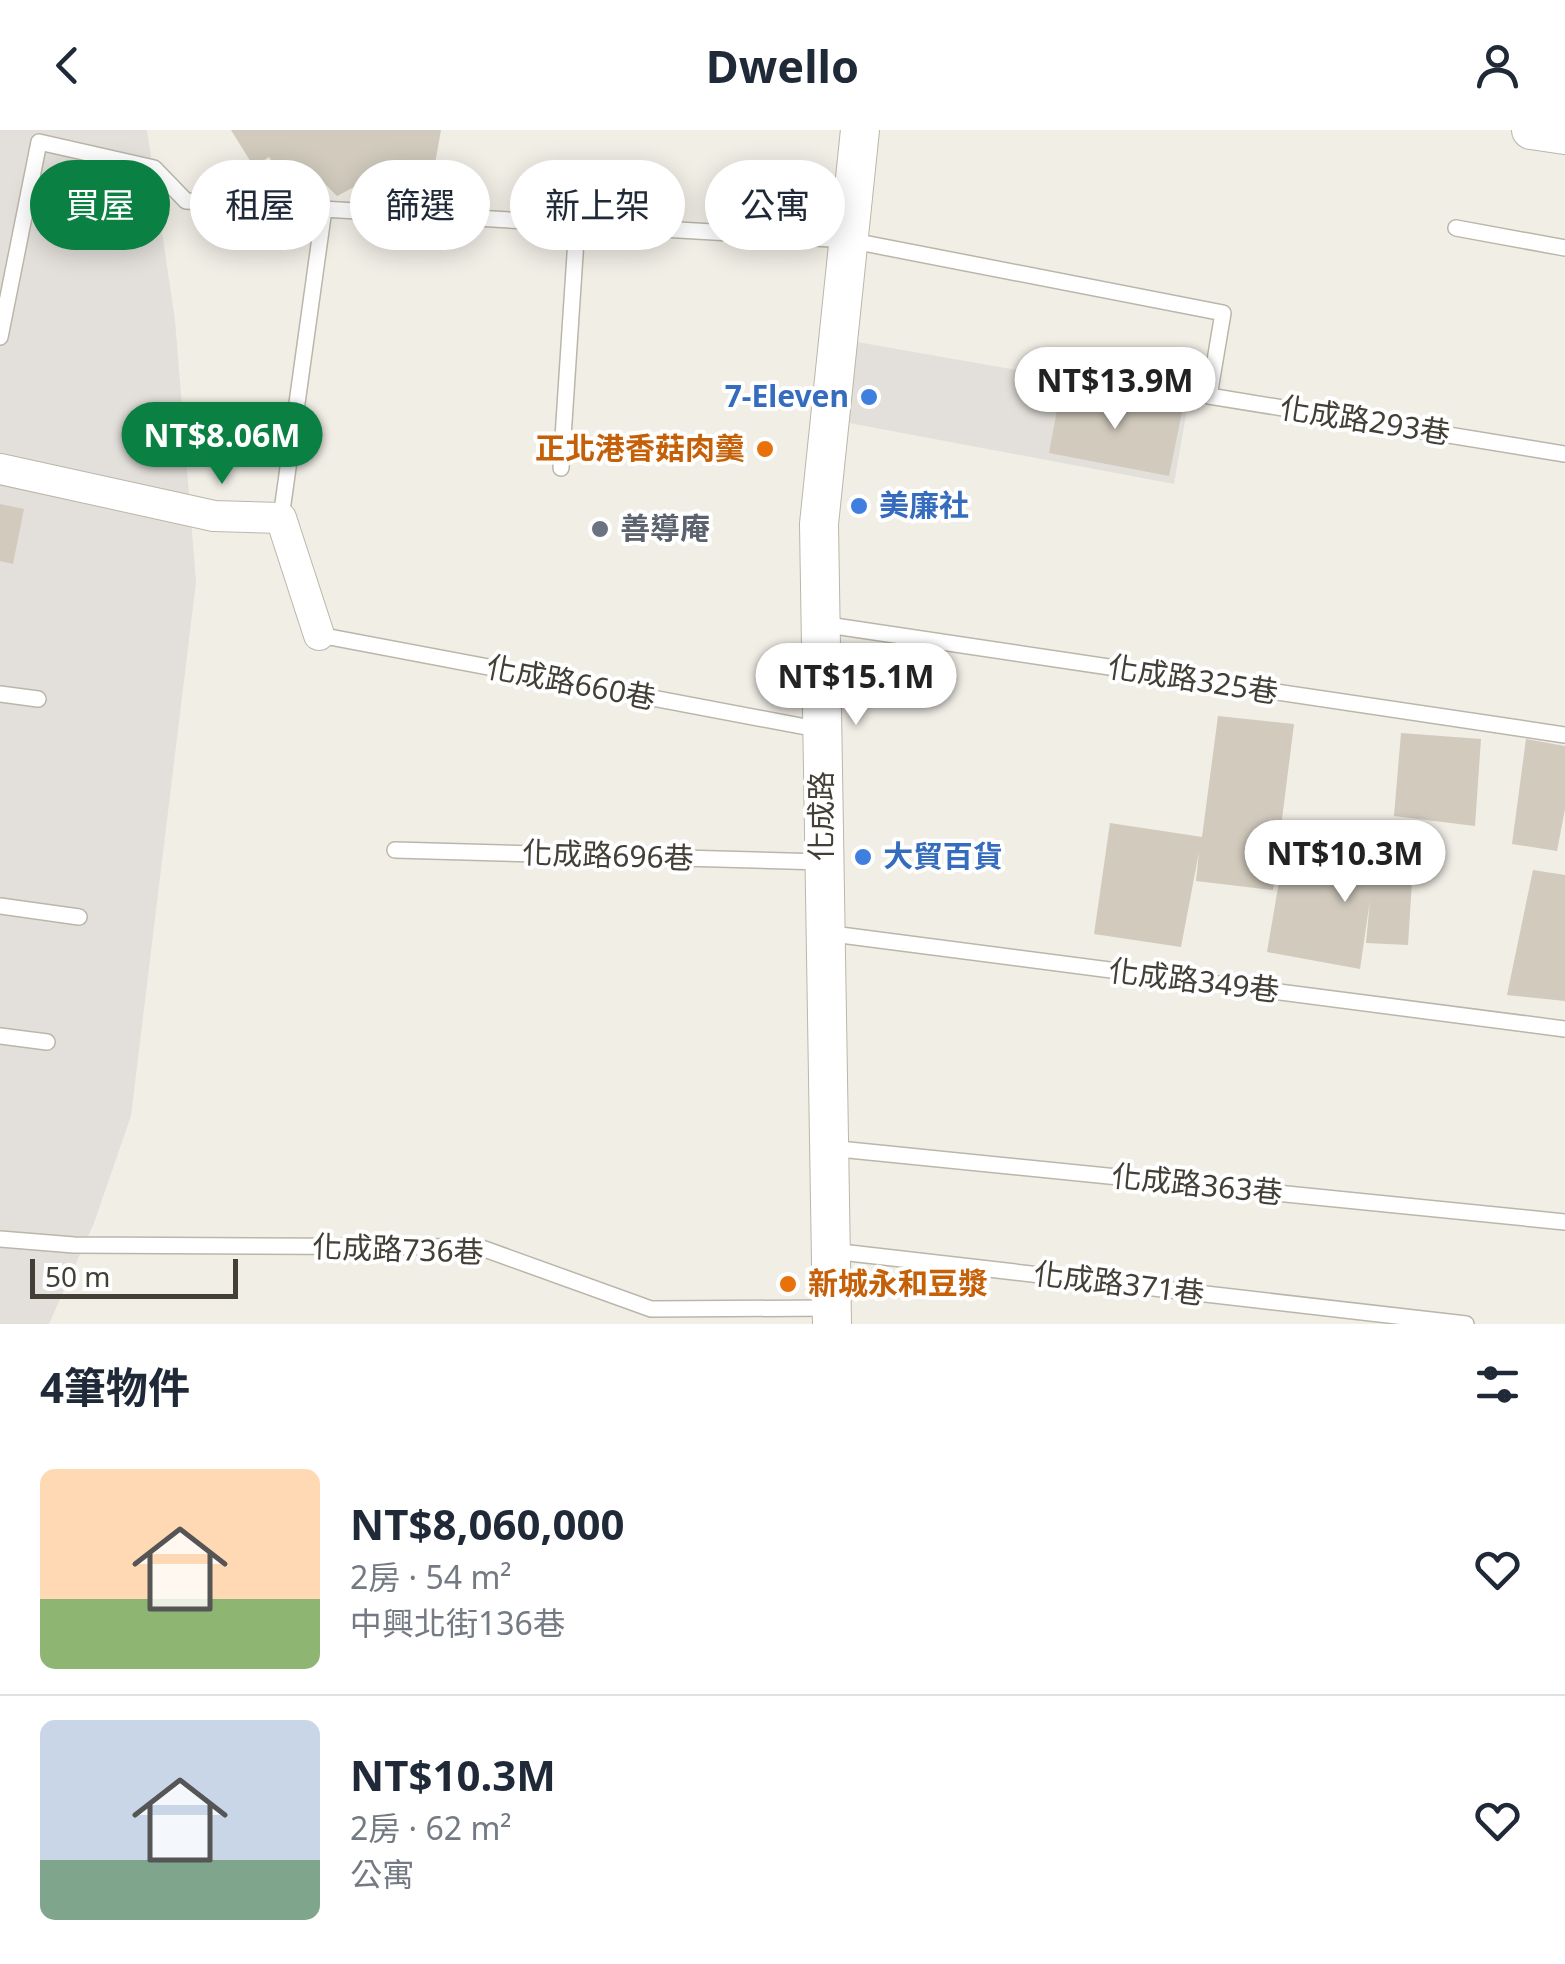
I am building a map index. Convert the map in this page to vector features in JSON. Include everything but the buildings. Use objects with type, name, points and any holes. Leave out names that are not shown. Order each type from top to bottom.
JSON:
[{"type":"street","name":"化成路","points":[[832,1316],[819,524],[860,130]]},
{"type":"street","points":[[1530,130],[1565,135]]},
{"type":"street","points":[[0,469],[214,516],[281,518],[319,635]]},
{"type":"lane","points":[[0,336],[38,142],[154,168],[190,200]]},
{"type":"lane","points":[[330,209],[510,220]]},
{"type":"lane","points":[[1456,228],[1565,248]]},
{"type":"lane","points":[[685,230],[848,240]]},
{"type":"lane","name":"化成路293巷","points":[[848,240],[1223,313],[1209,396],[1565,454]]},
{"type":"lane","points":[[281,518],[318,250]]},
{"type":"lane","points":[[562,468],[575,250]]},
{"type":"lane","name":"化成路325巷","points":[[820,624],[1565,736]]},
{"type":"lane","name":"化成路660巷","points":[[319,635],[822,730]]},
{"type":"lane","points":[[0,694],[38,699]]},
{"type":"lane","name":"化成路696巷","points":[[394,850],[822,862]]},
{"type":"lane","points":[[0,906],[79,917]]},
{"type":"lane","name":"化成路349巷","points":[[823,932],[1565,1029]]},
{"type":"lane","points":[[0,1036],[46,1042]]},
{"type":"lane","name":"化成路363巷","points":[[829,1148],[1565,1222]]},
{"type":"lane","name":"化成路736巷","points":[[0,1239],[74,1245],[479,1248],[651,1309],[832,1316]]},
{"type":"lane","name":"化成路371巷","points":[[832,1251],[1466,1324]]},
{"type":"shaded area","points":[[0,130],[147,130],[151,160],[30,160],[30,250],[165,250],[175,320],[196,582],[131,1116],[94,1223],[49,1324],[0,1324]]},
{"type":"shaded area","points":[[857,342],[1107,386],[1107,393],[1187,410],[1174,484],[849,423]]},
{"type":"place","name":"7-Eleven","points":[[869,397]]},
{"type":"place","name":"正北港香菇肉羹","points":[[765,449]]},
{"type":"place","name":"美廉社","points":[[859,506]]},
{"type":"place","name":"善導庵","points":[[600,529]]},
{"type":"place","name":"大貿百貨","points":[[863,857]]},
{"type":"place","name":"新城永和豆漿","points":[[788,1284]]}]
